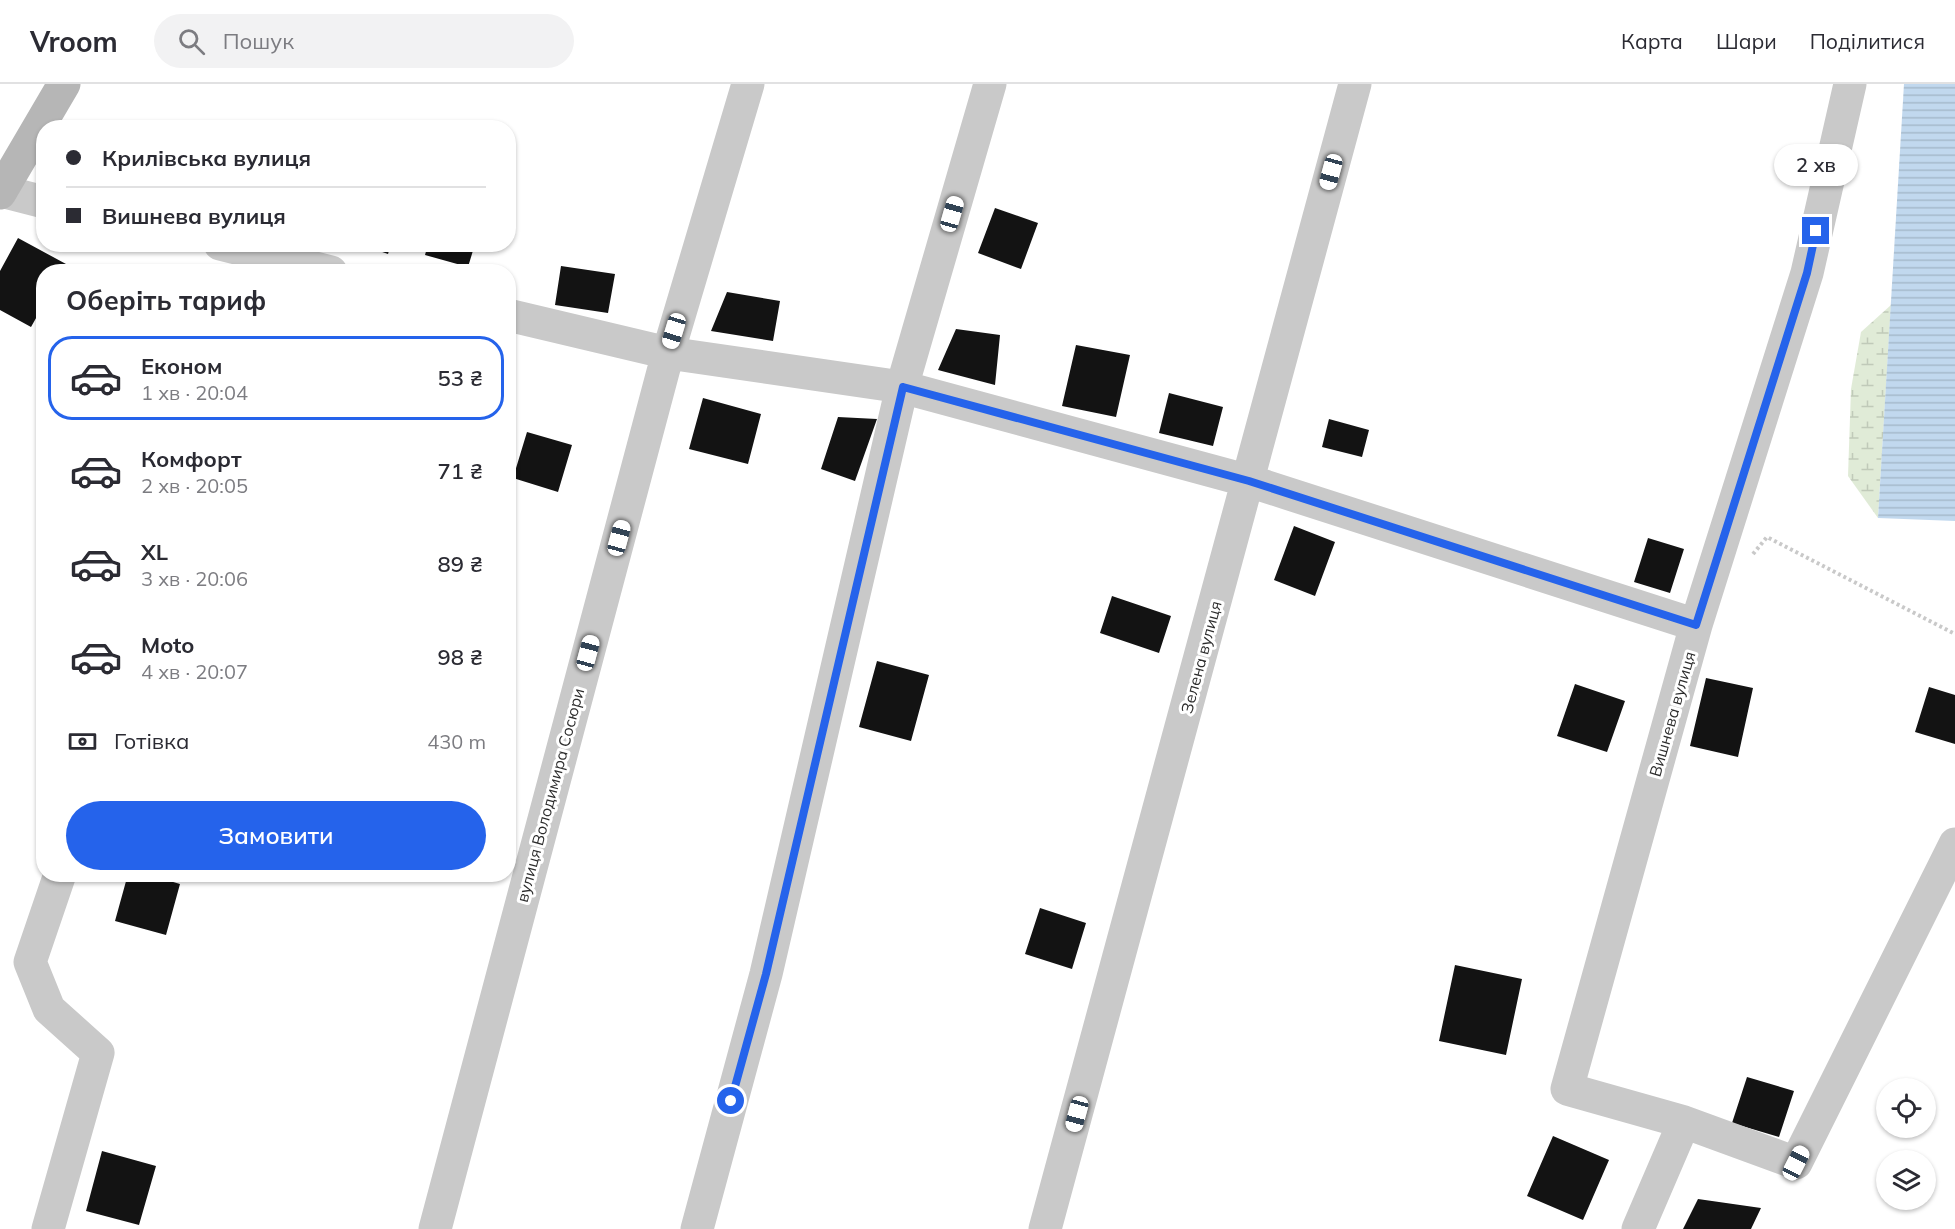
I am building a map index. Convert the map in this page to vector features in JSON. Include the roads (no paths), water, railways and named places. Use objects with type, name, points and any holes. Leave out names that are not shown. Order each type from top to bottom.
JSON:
[{"type":"street","points":[[43,120],[64,84]]},
{"type":"street","name":"вулиця Володимира Сосюри","points":[[435,1229],[668,353],[748,84]]},
{"type":"street","points":[[697,1229],[766,974],[903,387],[990,84]]},
{"type":"street","name":"Зелена вулиця","points":[[1046,1229],[1355,84]]},
{"type":"street","name":"Вишнева вулиця","points":[[1850,84],[1807,273],[1696,625],[1567,1089],[1684,1122],[1796,1163],[1955,844]]},
{"type":"street","points":[[36,131],[0,192],[36,200]]},
{"type":"street","points":[[252,252],[299,264]]},
{"type":"street","points":[[516,317],[668,353],[903,387],[1249,481],[1696,625]]},
{"type":"street","points":[[48,1229],[98,1053],[49,1009],[30,962],[57,882]]},
{"type":"street","points":[[1638,1229],[1684,1122]]},
{"type":"water","points":[[1904,84],[1955,84],[1955,521],[1878,518]]}]
